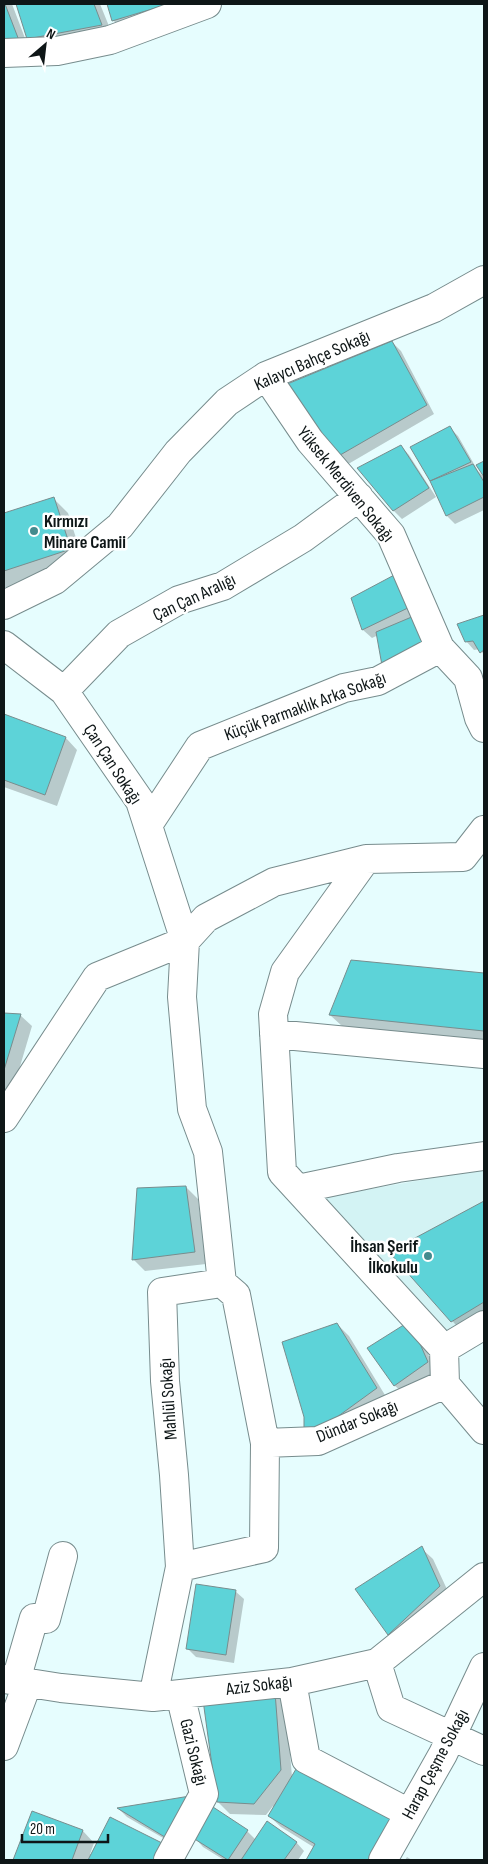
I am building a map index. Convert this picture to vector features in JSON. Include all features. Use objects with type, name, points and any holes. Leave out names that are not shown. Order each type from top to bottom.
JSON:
[{"type":"street","points":[[4,53],[57,51],[110,40],[206,4]]},
{"type":"street","name":"Kalaycı Bahçe Sokağı","points":[[4,605],[55,580],[120,526],[178,452],[227,402],[266,376],[434,308],[484,280]]},
{"type":"street","name":"Yüksek Merdiven Sokağı","points":[[266,376],[310,441],[391,535],[440,648],[468,678],[479,718],[484,728]]},
{"type":"street","name":"Çan Çan Aralığı","points":[[64,691],[119,634],[180,600],[223,586],[303,538],[359,498]]},
{"type":"street","name":"Çan Çan Sokağı","points":[[4,645],[64,691],[140,801],[185,941]]},
{"type":"street","name":"Küçük Parmaklık Arka Sokağı","points":[[148,825],[200,746],[344,688],[378,681],[440,648]]},
{"type":"street","points":[[4,1118],[97,976],[185,941],[206,918],[274,882],[366,859],[474,857],[484,830]]},
{"type":"street","points":[[366,859],[285,972],[273,1014],[282,1172],[444,1349],[445,1384],[484,1430]]},
{"type":"street","points":[[153,1697],[180,1567],[264,1548],[265,1443],[236,1296],[222,1283],[208,1152],[192,1109],[182,997],[185,941]]},
{"type":"street","points":[[274,1034],[484,1054]]},
{"type":"street","points":[[298,1190],[398,1168],[484,1156]]},
{"type":"street","name":"Mahlül Sokağı","points":[[180,1567],[165,1381],[162,1292],[222,1283]]},
{"type":"street","points":[[444,1349],[484,1325]]},
{"type":"street","name":"Dündar Sokağı","points":[[265,1443],[318,1441],[445,1384]]},
{"type":"street","points":[[4,1746],[16,1680],[34,1618],[46,1619],[63,1556]]},
{"type":"street","name":"Aziz Sokağı","points":[[16,1680],[61,1688],[153,1697],[292,1682],[377,1663],[484,1576]]},
{"type":"street","points":[[377,1663],[391,1708],[484,1751]]},
{"type":"street","name":"Harap Çeşme Sokağı","points":[[383,1860],[452,1735],[484,1667]]},
{"type":"street","points":[[292,1682],[306,1759],[410,1813]]},
{"type":"street","name":"Gazi Sokağı","points":[[168,1860],[204,1794],[180,1694]]},
{"type":"shaded area","name":"İhsan Şerif İlkokulu","points":[[484,1169],[484,1313],[444,1335],[320,1198]]},
{"type":"building","points":[[5,4],[20,43],[4,43]]},
{"type":"building","points":[[16,4],[94,4],[102,25],[27,39]]},
{"type":"building","points":[[107,4],[169,4],[112,21]]},
{"type":"building","points":[[392,341],[427,405],[328,462],[280,387]]},
{"type":"building","points":[[450,426],[471,462],[430,481],[410,447]]},
{"type":"building","points":[[401,445],[429,488],[393,511],[357,468]]},
{"type":"building","points":[[484,461],[484,477],[476,465]]},
{"type":"building","points":[[473,464],[484,482],[484,497],[446,516],[430,481]]},
{"type":"building","name":"Kırmızı Minare Camii","points":[[54,497],[71,549],[4,571],[4,513]]},
{"type":"building","points":[[398,573],[412,606],[362,630],[351,598]]},
{"type":"building","points":[[484,615],[484,650],[480,653],[473,641],[465,642],[457,624]]},
{"type":"building","points":[[414,616],[430,653],[383,671],[376,632]]},
{"type":"building","points":[[4,714],[66,737],[45,795],[4,780]]},
{"type":"building","points":[[351,960],[484,973],[484,1031],[329,1015]]},
{"type":"building","points":[[4,1013],[21,1014],[4,1070]]},
{"type":"building","points":[[186,1186],[195,1252],[132,1260],[137,1188]]},
{"type":"building","points":[[484,1201],[484,1302],[451,1322],[389,1252]]},
{"type":"building","points":[[410,1321],[428,1362],[394,1386],[367,1348]]},
{"type":"building","points":[[337,1323],[377,1388],[304,1441],[304,1417],[282,1342]]},
{"type":"building","points":[[422,1546],[440,1586],[388,1635],[355,1589]]},
{"type":"building","points":[[196,1584],[236,1590],[226,1655],[186,1649]]},
{"type":"building","points":[[275,1692],[281,1770],[254,1804],[217,1802],[203,1700]]},
{"type":"building","points":[[299,1764],[398,1823],[375,1860],[306,1860],[315,1844],[268,1816]]},
{"type":"building","points":[[190,1796],[173,1842],[117,1808]]},
{"type":"building","points":[[213,1807],[248,1830],[228,1860],[193,1838]]},
{"type":"building","points":[[32,1811],[83,1830],[72,1860],[13,1860]]},
{"type":"building","points":[[110,1817],[168,1846],[161,1860],[88,1860]]},
{"type":"building","points":[[267,1821],[297,1842],[284,1860],[241,1860]]},
{"type":"place","name":"Kırmızı Minare Camii","points":[[34,531]]},
{"type":"place","name":"İhsan Şerif İlkokulu","points":[[428,1256]]}]
